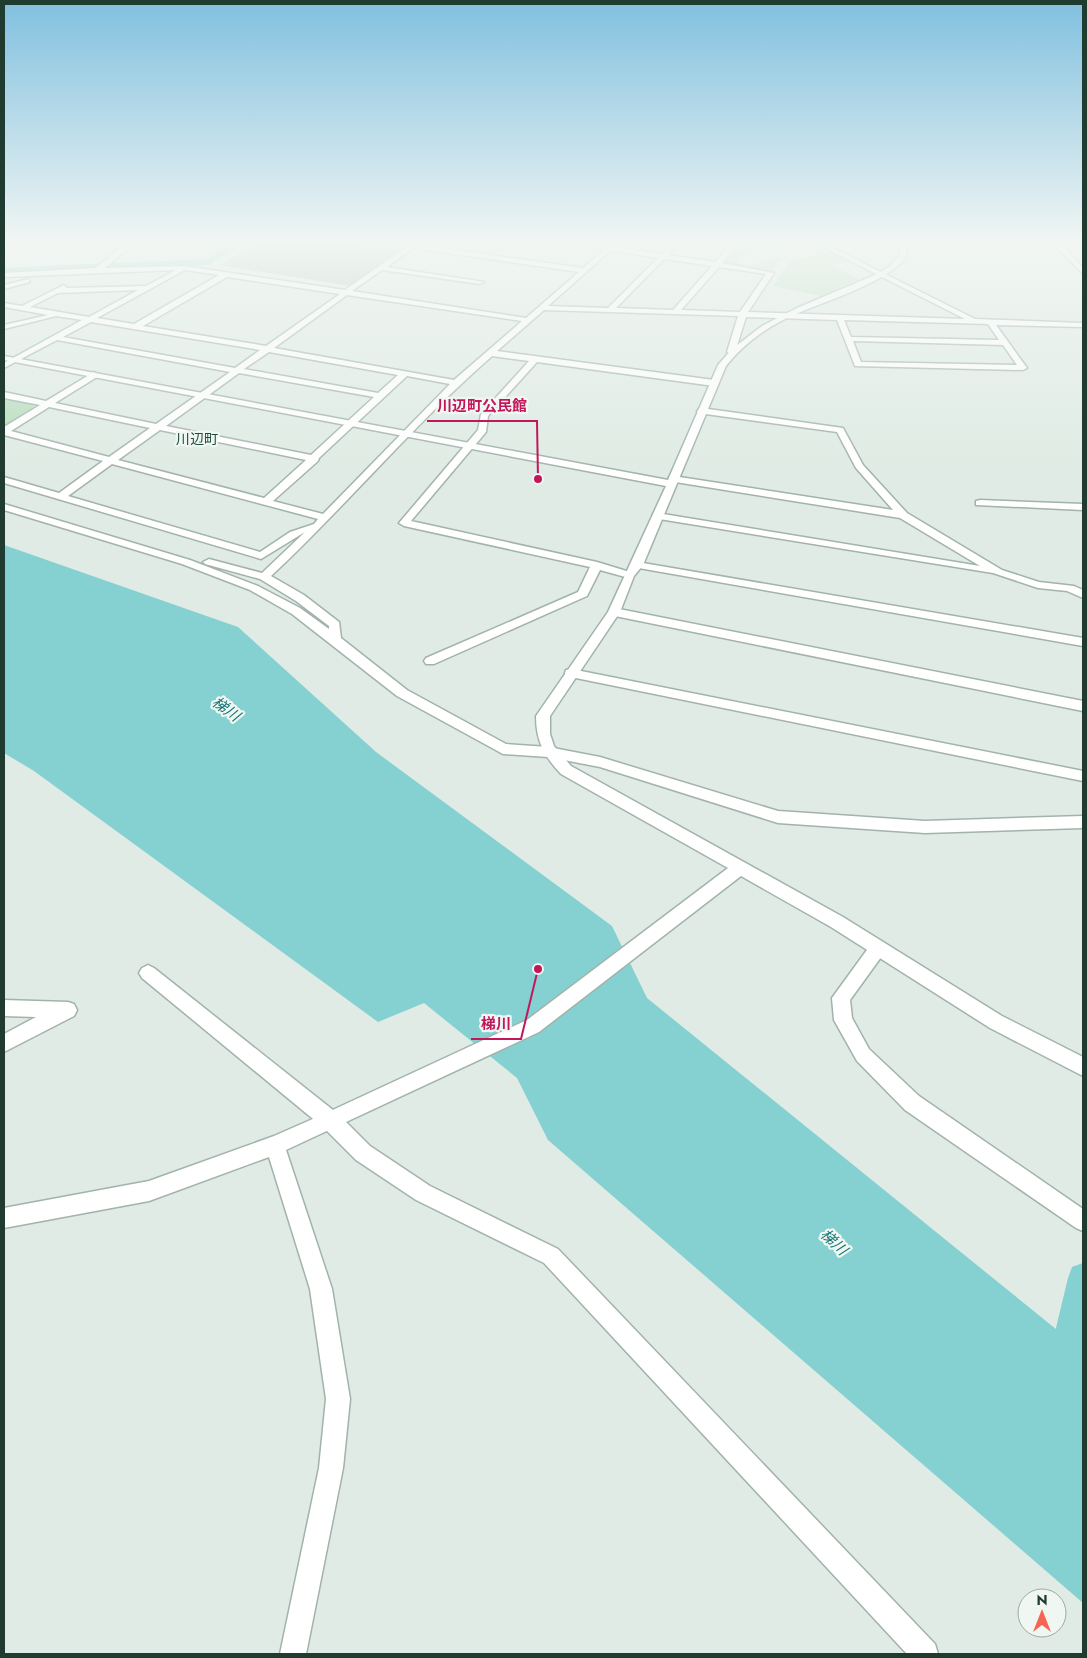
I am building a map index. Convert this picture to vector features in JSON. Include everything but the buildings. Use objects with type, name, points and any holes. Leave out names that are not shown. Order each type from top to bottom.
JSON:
[{"type":"street","points":[[4,327],[36,319]]},
{"type":"street","points":[[86,319],[344,362],[456,383]]},
{"type":"street","points":[[135,327],[148,319]]},
{"type":"street","points":[[62,496],[309,319]]},
{"type":"street","points":[[523,319],[527,320]]},
{"type":"street","points":[[731,352],[734,333],[739,319]]},
{"type":"street","points":[[779,319],[760,329],[731,352],[722,365],[701,410],[637,565],[629,575],[614,612],[543,716],[542,737],[548,752],[566,770],[740,867],[878,948],[996,1022],[1083,1067]]},
{"type":"street","points":[[840,319],[858,364],[1023,368],[990,322]]},
{"type":"street","points":[[917,319],[1083,325]]},
{"type":"street","points":[[972,319],[977,322]]},
{"type":"street","points":[[4,366],[89,320]]},
{"type":"street","points":[[264,577],[317,527],[456,383],[527,320]]},
{"type":"street","points":[[56,338],[380,396]]},
{"type":"street","points":[[848,339],[1005,344]]},
{"type":"street","points":[[490,353],[714,383]]},
{"type":"street","points":[[4,358],[470,447],[672,482],[903,515]]},
{"type":"street","points":[[535,360],[484,416],[483,430],[404,523],[597,565],[629,575]]},
{"type":"street","points":[[266,502],[353,424],[404,374]]},
{"type":"street","points":[[4,431],[94,375]]},
{"type":"street","points":[[4,396],[315,459]]},
{"type":"street","points":[[701,410],[840,430],[859,466],[903,515],[998,572]]},
{"type":"street","points":[[4,431],[325,518]]},
{"type":"street","points":[[4,480],[261,556],[275,549],[301,528],[317,527]]},
{"type":"street","points":[[980,503],[1083,507]]},
{"type":"street","points":[[4,506],[186,562],[254,588],[296,611],[335,639],[402,693],[503,749],[548,752],[600,762],[778,817],[925,827],[1083,822]]},
{"type":"street","points":[[657,516],[998,572],[1038,585],[1070,588],[1083,595]]},
{"type":"street","points":[[186,562],[200,559],[264,577],[300,598],[336,625],[335,639]]},
{"type":"street","points":[[430,661],[583,594],[597,565]]},
{"type":"street","points":[[637,565],[1083,642]]},
{"type":"street","points":[[614,612],[1083,706]]},
{"type":"street","points":[[571,673],[1083,776]]},
{"type":"street","points":[[4,1218],[148,1191],[275,1145],[331,1121],[533,1026],[740,867]]},
{"type":"street","points":[[878,948],[841,998],[843,1020],[863,1054],[912,1103],[1083,1221]]},
{"type":"street","points":[[148,973],[331,1121],[362,1153],[424,1193],[551,1256],[925,1654]]},
{"type":"street","points":[[4,1008],[68,1010],[4,1044]]},
{"type":"street","points":[[275,1145],[321,1289],[338,1399],[331,1468],[293,1654]]},
{"type":"green space","points":[[4,398],[35,404],[31,410],[4,427]]},
{"type":"water","points":[[4,545],[238,627],[376,752],[612,926],[647,998],[1083,1351],[1083,1603],[548,1140],[517,1078],[424,1003],[378,1022],[34,771],[4,753]]},
{"type":"waterway","points":[[1063,1365],[1083,1278]]},
{"type":"place","name":"川辺町公民館","points":[[538,479]]},
{"type":"place","name":"梯川","points":[[538,969]]},
{"type":"district","name":"川辺町","points":[[197,439]]}]
